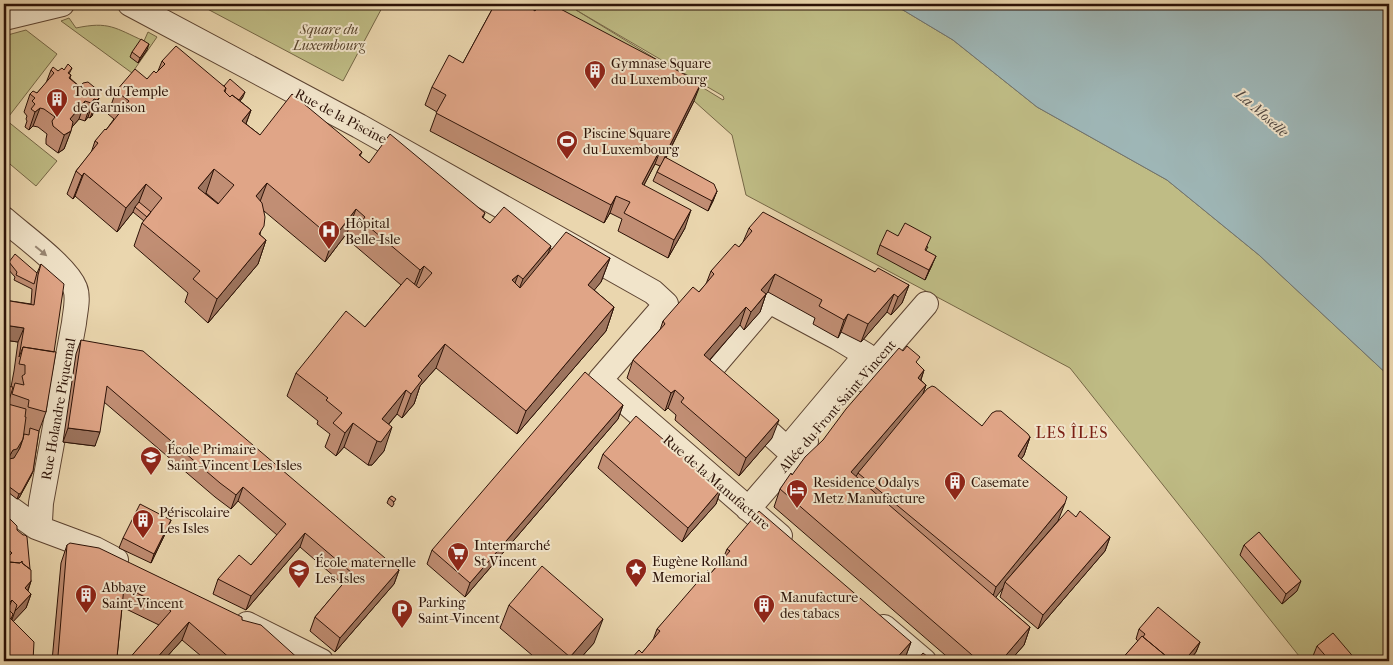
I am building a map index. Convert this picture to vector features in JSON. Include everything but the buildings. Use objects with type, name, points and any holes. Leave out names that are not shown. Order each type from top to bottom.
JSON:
[{"type":"street","points":[[4,18],[62,4]]},
{"type":"street","name":"Rue de la Piscine","points":[[130,4],[367,130],[653,292]]},
{"type":"street","name":"Rue Holandre Piquemal","points":[[4,220],[68,275],[76,289],[77,298],[41,503],[40,521],[36,527]]},
{"type":"street","name":"Rue de la Manufacture","points":[[653,292],[666,304],[600,380],[800,553]]},
{"type":"street","points":[[769,301],[866,354],[788,449],[706,375],[769,301]]},
{"type":"street","name":"Allée du Front Saint-Vincent","points":[[748,509],[926,304]]},
{"type":"street","points":[[4,504],[36,527],[95,549],[138,571]]},
{"type":"street","points":[[865,610],[924,661]]},
{"type":"street","points":[[225,613],[321,661]]},
{"type":"green space","name":"Square du Luxembourg","points":[[198,4],[384,4],[343,81]]},
{"type":"green space","points":[[509,4],[893,4],[953,40],[1037,107],[1167,180],[1259,255],[1389,376],[1389,661],[1303,661],[1070,368],[746,195],[732,135],[694,101]],"holes":[[[576,10],[723,96],[723,100]]]},
{"type":"green space","points":[[69,18],[76,28],[96,25],[112,27],[144,41],[148,32],[157,37],[132,73],[61,21]]},
{"type":"green space","points":[[26,30],[57,54],[6,120],[57,161],[36,186],[4,159],[4,36]]},
{"type":"water","name":"La Moselle","points":[[893,4],[1389,4],[1389,376],[1259,255],[1167,180],[1037,107],[953,40]]},
{"type":"place","name":"Gymnase Square du Luxembourg","points":[[595,90]]},
{"type":"place","name":"Tour du Temple de Garnison","points":[[57,118]]},
{"type":"place","name":"Piscine Square du Luxembourg","points":[[567,160]]},
{"type":"place","name":"Hôpital Belle-Isle","points":[[329,250]]},
{"type":"place","name":"École Primaire Saint-Vincent Les Isles","points":[[151,476]]},
{"type":"place","name":"Casemate","points":[[955,501]]},
{"type":"place","name":"Residence Odalys Metz Manufacture","points":[[797,509]]},
{"type":"place","name":"Périscolaire Les Isles","points":[[143,539]]},
{"type":"place","name":"Intermarché St Vincent","points":[[458,572]]},
{"type":"place","name":"Eugène Rolland Memorial","points":[[636,588]]},
{"type":"place","name":"École maternelle Les Isles","points":[[299,589]]},
{"type":"place","name":"Abbaye Saint-Vincent","points":[[86,614]]},
{"type":"place","name":"Manufacture des tabacs","points":[[764,624]]},
{"type":"place","name":"Parking Saint-Vincent","points":[[402,629]]},
{"type":"district","name":"LES ÎLES","points":[[1072,432]]}]
